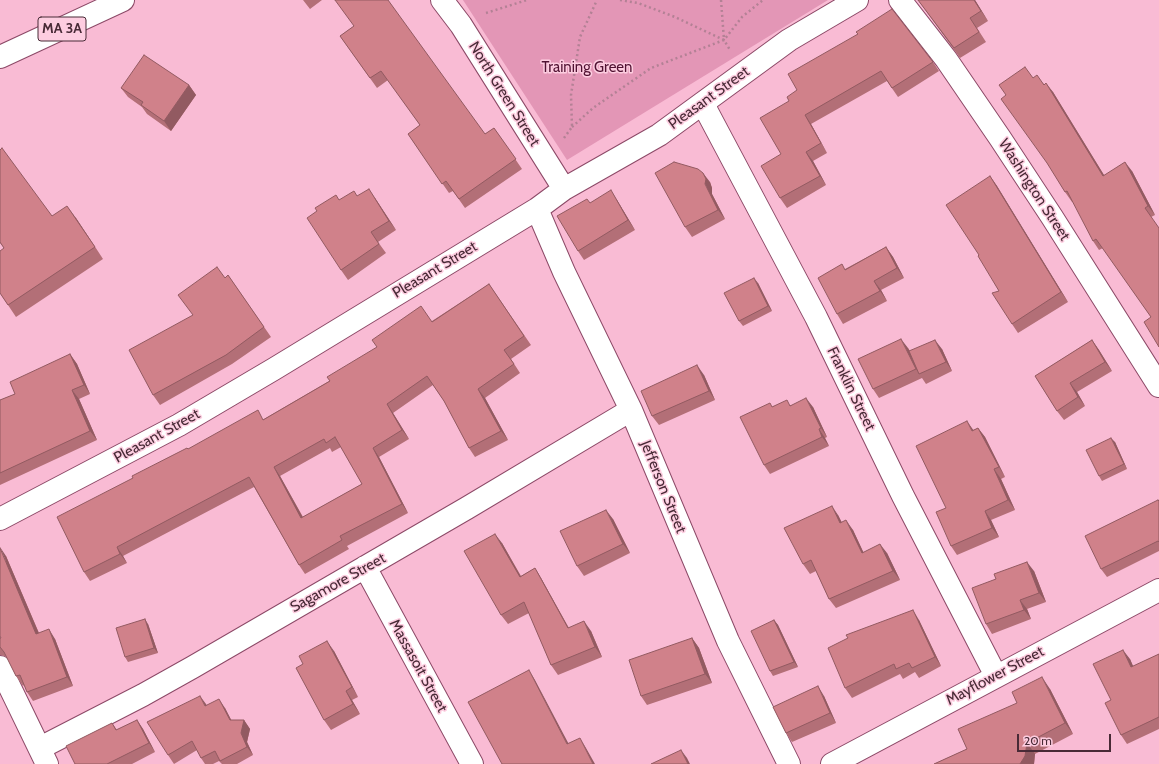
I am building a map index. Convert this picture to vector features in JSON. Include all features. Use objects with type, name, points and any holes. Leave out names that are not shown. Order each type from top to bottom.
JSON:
[{"type":"street","name":"MA 3A","points":[[0,57],[123,0]]},
{"type":"street","name":"North Green Street","points":[[442,0],[461,25],[548,162],[564,190]]},
{"type":"street","name":"Pleasant Street","points":[[0,519],[179,425],[537,209],[564,190],[659,135],[790,40],[857,0]]},
{"type":"street","name":"Washington Street","points":[[900,0],[946,59],[1013,158],[1159,386]]},
{"type":"street","name":"Franklin Street","points":[[703,104],[812,310],[903,496],[996,676]]},
{"type":"street","name":"Jefferson Street","points":[[537,209],[564,272],[631,410],[728,641],[789,764]]},
{"type":"street","name":"Sagamore Street","points":[[44,756],[149,691],[365,567],[631,410]]},
{"type":"street","name":"Massasoit Street","points":[[365,567],[472,764]]},
{"type":"street","name":"Mayflower Street","points":[[832,764],[1159,590]]},
{"type":"street","points":[[0,667],[44,756]]},
{"type":"path","points":[[461,25],[493,10],[527,0]]},
{"type":"path","points":[[572,127],[571,95],[574,66],[580,37],[597,0]]},
{"type":"path","points":[[620,0],[638,3],[675,17],[724,40]]},
{"type":"path","points":[[721,0],[724,40],[732,54]]},
{"type":"path","points":[[548,162],[572,127],[593,108],[651,68],[724,40],[742,17],[763,0]]},
{"type":"green space","name":"Training Green","points":[[463,0],[828,0],[567,160]]},
{"type":"building","points":[[335,0],[388,0],[485,134],[494,128],[516,159],[459,199],[446,181],[442,184],[408,134],[420,125],[381,71],[370,78],[340,36],[354,26]]},
{"type":"building","points":[[918,0],[974,0],[981,11],[970,18],[979,32],[954,48]]},
{"type":"building","points":[[892,9],[933,62],[892,88],[881,71],[805,115],[821,143],[806,152],[820,176],[780,198],[761,166],[781,154],[760,118],[789,101],[787,97],[797,90],[788,74],[858,34],[856,32]]},
{"type":"building","points":[[144,55],[189,85],[164,121],[141,105],[143,102],[121,88]]},
{"type":"building","points":[[1025,67],[1033,78],[1037,75],[1044,85],[1046,83],[1103,176],[1125,162],[1148,206],[1145,208],[1159,228],[1159,347],[1144,322],[1151,317],[1096,239],[1093,241],[1067,191],[1065,192],[1047,163],[1001,99],[1006,95],[999,85]]},
{"type":"building","points":[[2,148],[52,216],[67,206],[95,247],[8,305],[0,293],[0,251],[4,248],[0,242],[0,150]]},
{"type":"building","points":[[674,162],[698,169],[703,173],[706,179],[705,184],[718,210],[685,227],[655,173]]},
{"type":"building","points":[[990,176],[1061,292],[1012,324],[992,293],[999,291],[978,256],[979,255],[946,205]]},
{"type":"building","points":[[369,189],[389,221],[371,232],[379,244],[341,270],[307,218],[317,211],[315,208],[336,195],[339,200],[354,191],[357,196]]},
{"type":"building","points":[[611,190],[628,220],[578,251],[557,216],[587,199],[590,203]]},
{"type":"building","points":[[886,247],[897,268],[874,281],[880,291],[837,314],[818,278],[842,264],[845,270]]},
{"type":"building","points":[[217,267],[225,278],[228,275],[264,327],[226,355],[153,395],[129,350],[193,315],[178,295]]},
{"type":"building","points":[[754,278],[768,306],[739,321],[724,293]]},
{"type":"building","points":[[489,284],[524,336],[504,350],[514,364],[478,389],[501,431],[469,448],[444,401],[427,376],[387,404],[402,430],[373,448],[402,504],[340,536],[342,540],[299,565],[249,477],[117,547],[120,554],[84,572],[57,517],[133,478],[132,476],[187,448],[188,449],[258,410],[263,420],[330,381],[327,377],[377,347],[372,340],[421,306],[432,322]],"holes":[[[335,437],[362,484],[301,518],[274,467],[324,439],[326,443]]]},
{"type":"building","points":[[901,339],[916,369],[873,389],[858,359]]},
{"type":"building","points":[[935,340],[946,362],[919,374],[909,351]]},
{"type":"building","points":[[1092,340],[1105,362],[1070,383],[1078,397],[1057,411],[1035,376]]},
{"type":"building","points":[[70,354],[84,385],[72,390],[90,431],[0,473],[0,400],[15,394],[10,382]]},
{"type":"building","points":[[697,365],[709,391],[652,416],[641,391]]},
{"type":"building","points":[[806,398],[821,428],[819,429],[822,437],[764,465],[740,417],[770,403],[772,407],[787,400],[790,406]]},
{"type":"building","points":[[967,421],[972,431],[978,428],[999,467],[994,469],[1008,500],[985,511],[992,528],[951,546],[936,512],[946,508],[916,446]]},
{"type":"building","points":[[1111,438],[1124,464],[1099,476],[1086,450]]},
{"type":"building","points":[[1158,500],[1159,542],[1158,541],[1101,569],[1085,536]]},
{"type":"building","points":[[832,506],[840,523],[846,520],[862,553],[880,544],[893,571],[829,599],[811,560],[803,564],[784,528]]},
{"type":"building","points":[[606,510],[623,544],[577,566],[560,531]]},
{"type":"building","points":[[495,534],[520,577],[535,568],[568,628],[584,621],[595,647],[551,665],[524,602],[501,615],[464,551]]},
{"type":"building","points":[[0,548],[36,634],[49,629],[67,677],[27,692],[20,675],[16,676],[0,647]]},
{"type":"building","points":[[1027,562],[1039,593],[1020,600],[1024,610],[986,624],[972,588],[996,579],[994,574]]},
{"type":"building","points":[[913,610],[935,657],[912,668],[909,663],[896,669],[894,664],[845,688],[828,648],[848,638],[846,635]]},
{"type":"building","points":[[145,619],[154,648],[125,657],[116,628]]},
{"type":"building","points":[[774,620],[794,662],[770,671],[751,631]]},
{"type":"building","points":[[692,638],[705,674],[641,696],[629,660]]},
{"type":"building","points":[[327,641],[352,687],[346,691],[353,704],[324,720],[296,668],[303,664],[299,656]]},
{"type":"building","points":[[1123,650],[1131,667],[1159,654],[1159,717],[1121,735],[1105,703],[1111,700],[1093,664]]},
{"type":"building","points":[[529,670],[567,744],[580,738],[593,764],[502,764],[468,702]]},
{"type":"building","points":[[1042,677],[1065,723],[1027,743],[1025,756],[1020,764],[934,764],[967,749],[958,729],[1017,703],[1012,692]]},
{"type":"building","points":[[818,686],[830,713],[786,733],[773,707]]},
{"type":"building","points":[[200,696],[205,706],[219,699],[230,720],[244,720],[241,733],[247,747],[220,761],[215,751],[201,758],[192,741],[168,755],[147,722]]},
{"type":"building","points":[[137,720],[149,743],[107,764],[75,764],[66,746],[112,723],[116,730]]},
{"type":"building","points":[[681,750],[688,764],[651,764]]}]
